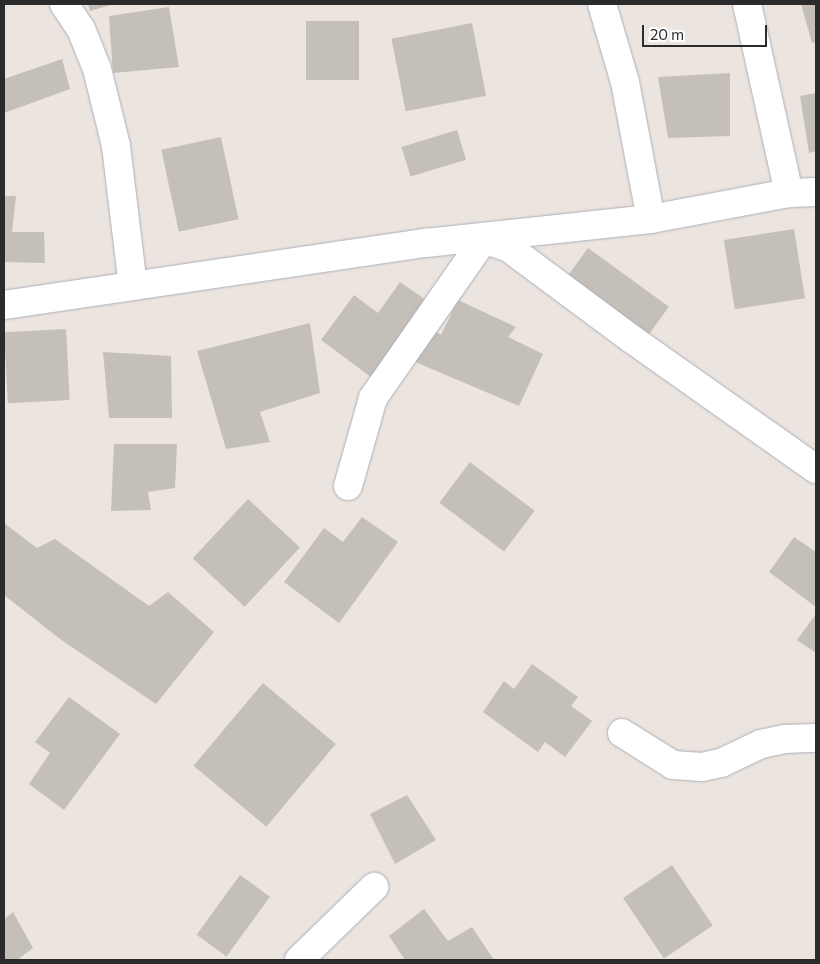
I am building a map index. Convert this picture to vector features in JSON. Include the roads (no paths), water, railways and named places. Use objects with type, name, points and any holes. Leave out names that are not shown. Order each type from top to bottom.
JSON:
[{"type":"street","points":[[64,4],[81,29],[97,69],[116,146],[133,286]]},
{"type":"street","points":[[602,4],[624,82],[651,219]]},
{"type":"street","points":[[747,4],[789,193]]},
{"type":"street","points":[[4,306],[57,300],[133,286],[426,243],[484,239],[651,219],[789,193],[816,192]]},
{"type":"street","points":[[484,239],[509,248],[633,340],[816,469]]},
{"type":"street","points":[[348,486],[373,398],[484,239]]},
{"type":"street","points":[[622,733],[673,765],[702,767],[721,763],[761,744],[784,739],[816,738]]},
{"type":"street","points":[[298,960],[374,888]]}]
